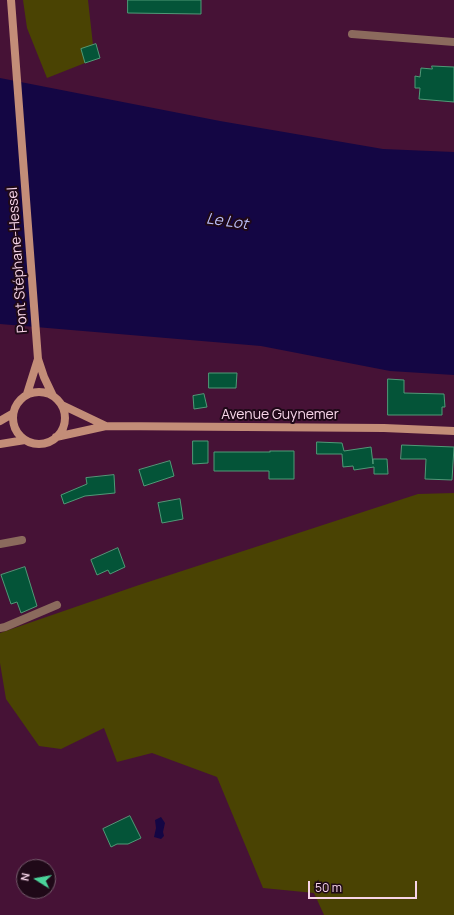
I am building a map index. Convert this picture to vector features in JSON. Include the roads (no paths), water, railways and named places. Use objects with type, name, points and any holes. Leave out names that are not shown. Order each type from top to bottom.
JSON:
[{"type":"street","name":"Pont Stéphane-Hessel","points":[[11,0],[38,359]]},
{"type":"street","points":[[352,34],[454,42]]},
{"type":"street","points":[[26,394],[38,359]]},
{"type":"street","points":[[0,444],[25,440],[37,444],[44,443],[56,437],[62,430],[65,414],[62,406],[53,396],[44,377],[38,359]]},
{"type":"street","points":[[25,440],[15,429],[12,414],[15,406],[26,394],[44,392],[53,396]]},
{"type":"street","name":"Avenue Guynemer","points":[[62,406],[106,426]]},
{"type":"street","points":[[0,421],[12,414]]},
{"type":"street","name":"Avenue Guynemer","points":[[56,437],[106,426],[384,428],[454,431]]},
{"type":"street","points":[[0,544],[22,540]]},
{"type":"street","points":[[0,628],[57,605]]},
{"type":"water","name":"Le Lot","points":[[0,78],[220,121],[383,149],[454,152],[454,375],[390,371],[261,346],[0,324]]},
{"type":"water","points":[[161,817],[165,823],[163,832],[164,836],[161,839],[154,837],[156,828],[155,820]]}]
